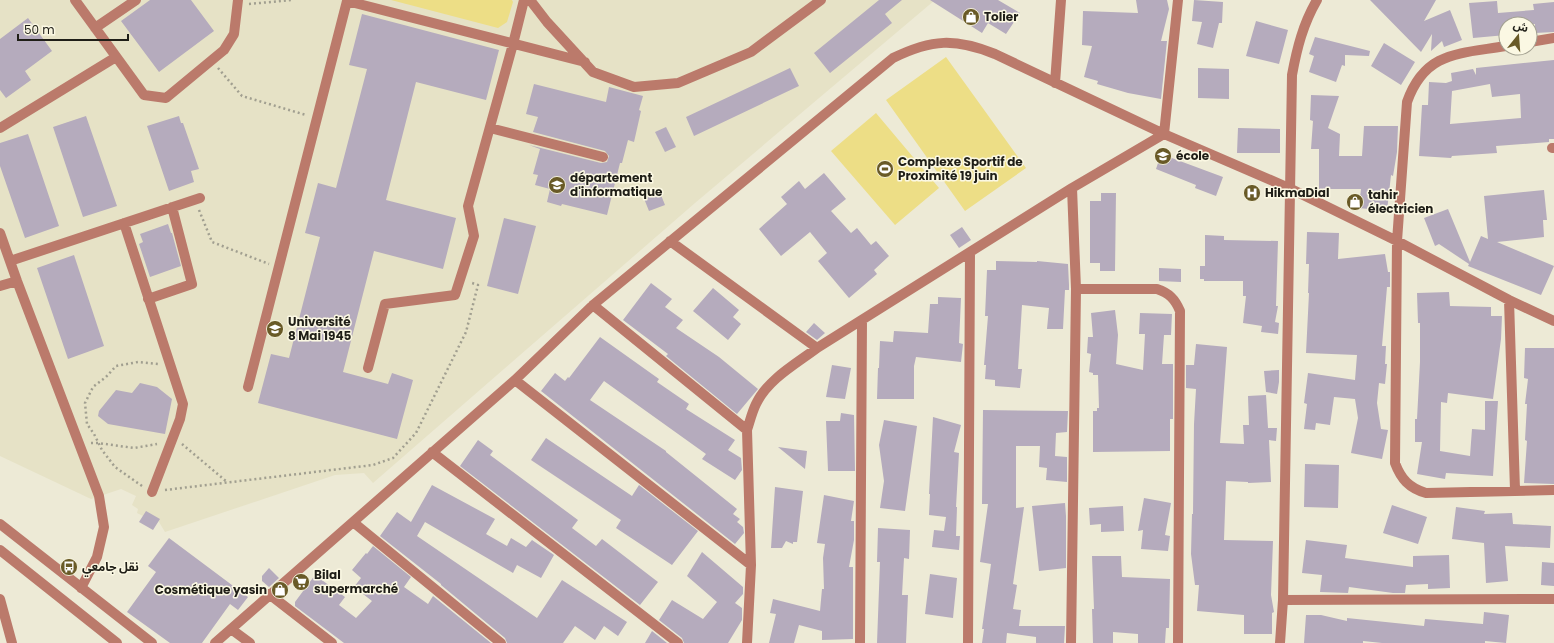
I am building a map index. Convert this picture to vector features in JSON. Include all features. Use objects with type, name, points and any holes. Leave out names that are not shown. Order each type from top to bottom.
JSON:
[{"type":"street","points":[[75,0],[144,95],[166,98],[224,50],[234,34],[238,3]]},
{"type":"street","points":[[95,28],[136,0]]},
{"type":"street","points":[[368,368],[385,304],[455,295],[474,236],[468,206],[524,0]]},
{"type":"street","points":[[530,0],[547,22],[593,72],[634,88],[678,82],[751,52],[821,0]]},
{"type":"street","points":[[1055,83],[1061,0]]},
{"type":"street","points":[[1164,134],[1178,0]]},
{"type":"street","points":[[1280,643],[1283,600],[1292,75],[1298,44],[1308,16],[1317,0]]},
{"type":"street","points":[[248,387],[347,1],[585,62]]},
{"type":"street","points":[[1538,41],[1554,38]]},
{"type":"street","points":[[214,643],[515,380],[594,305],[670,241],[893,58],[912,49],[933,43],[954,42],[975,46],[995,54],[1164,134],[1289,188],[1397,241],[1509,300],[1554,321]]},
{"type":"street","points":[[1498,47],[1448,56],[1433,63],[1421,74],[1412,87],[1407,102],[1397,241],[1395,463],[1399,473],[1406,482],[1415,490],[1426,493],[1438,494],[1515,490],[1554,490]]},
{"type":"street","points":[[0,128],[116,57]]},
{"type":"street","points":[[490,128],[604,157]]},
{"type":"street","points":[[747,643],[751,565],[748,430],[751,414],[756,402],[766,389],[817,348],[1072,188],[1164,134]]},
{"type":"street","points":[[1071,643],[1076,289],[1072,188]]},
{"type":"street","points":[[10,261],[197,198]]},
{"type":"street","points":[[148,299],[192,284],[172,207]]},
{"type":"street","points":[[124,223],[183,404],[180,419],[152,492]]},
{"type":"street","points":[[0,233],[99,496],[104,528],[97,557],[81,588]]},
{"type":"street","points":[[670,241],[817,348]]},
{"type":"street","points":[[968,643],[970,252]]},
{"type":"street","points":[[0,286],[17,281]]},
{"type":"street","points":[[1076,289],[1157,289],[1172,296],[1180,311],[1178,643]]},
{"type":"street","points":[[1509,300],[1515,490]]},
{"type":"street","points":[[594,305],[748,430]]},
{"type":"street","points":[[860,643],[862,320]]},
{"type":"street","points":[[515,380],[751,565]]},
{"type":"street","points":[[432,452],[678,643]]},
{"type":"street","points":[[353,522],[502,643]]},
{"type":"street","points":[[0,524],[152,643]]},
{"type":"street","points":[[0,550],[117,643]]},
{"type":"street","points":[[269,594],[332,643]]},
{"type":"street","points":[[0,599],[3,622],[12,643]]},
{"type":"street","points":[[1283,600],[1554,600]]},
{"type":"street","points":[[231,629],[250,643]]},
{"type":"path","points":[[238,3],[292,0]]},
{"type":"path","points":[[211,61],[242,96],[317,118]]},
{"type":"path","points":[[197,198],[202,220],[212,242],[278,267]]},
{"type":"path","points":[[170,366],[138,362],[116,366],[106,377],[93,387],[85,403],[87,424],[102,450],[115,467],[152,492],[373,465],[393,458],[416,433],[466,332],[478,285],[459,281]]},
{"type":"shaded area","name":"Université 8 Mai 1945","points":[[0,0],[935,0],[695,203],[373,483],[364,473],[335,475],[165,532],[156,517],[149,519],[137,513],[138,509],[132,505],[136,496],[121,489],[91,499],[0,456]]},
{"type":"shaded area","points":[[391,0],[512,0],[513,2],[507,22],[498,28]]},
{"type":"shaded area","points":[[946,57],[1026,168],[965,211],[886,100]]},
{"type":"shaded area","name":"Complexe Sportif de Proximité 19 juin","points":[[876,113],[939,188],[895,225],[831,151]]},
{"type":"building","points":[[150,0],[191,0],[214,31],[159,72],[121,21]]},
{"type":"building","points":[[879,0],[902,0],[885,14],[892,23],[830,73],[814,53]]},
{"type":"building","points":[[930,0],[998,0],[1020,13],[1006,34],[988,23],[982,33]]},
{"type":"building","points":[[1136,0],[1167,0],[1169,9],[1161,41],[1167,41],[1161,99],[1128,93],[1097,84],[1098,81],[1084,77],[1092,46],[1082,45],[1083,11],[1138,13]]},
{"type":"building","points":[[1194,0],[1223,2],[1222,23],[1219,23],[1213,48],[1197,44],[1202,22],[1192,21]]},
{"type":"building","points":[[1370,0],[1436,0],[1424,21],[1450,10],[1462,40],[1444,47],[1442,41],[1431,51],[1432,34],[1421,52]]},
{"type":"building","points":[[1497,1],[1498,13],[1534,10],[1533,4],[1554,2],[1554,32],[1538,33],[1538,16],[1498,16],[1498,36],[1473,38],[1469,3]]},
{"type":"building","points":[[362,14],[499,50],[486,100],[416,82],[386,200],[456,218],[443,269],[374,251],[343,372],[388,384],[392,373],[413,380],[397,439],[258,403],[271,354],[289,358],[320,237],[305,233],[318,183],[336,188],[367,69],[349,65]]},
{"type":"building","points":[[28,18],[52,51],[25,71],[31,80],[6,98],[0,90],[0,39]]},
{"type":"building","points":[[1256,21],[1288,30],[1279,64],[1246,56]]},
{"type":"building","points":[[1315,37],[1370,51],[1369,56],[1345,55],[1345,66],[1342,65],[1336,82],[1309,72],[1314,56],[1309,54]]},
{"type":"building","points":[[1384,43],[1415,62],[1401,85],[1371,66]]},
{"type":"building","points":[[1554,60],[1554,139],[1549,139],[1549,142],[1496,146],[1497,153],[1452,156],[1451,158],[1419,156],[1422,105],[1428,105],[1429,82],[1446,83],[1452,81],[1451,73],[1473,69],[1476,75],[1476,68]],"holes":[[[1490,84],[1492,97],[1520,94],[1521,118],[1450,124],[1452,91]]]},
{"type":"building","points":[[790,68],[799,86],[694,136],[686,117]]},
{"type":"building","points":[[1198,68],[1229,69],[1229,99],[1198,98]]},
{"type":"building","points":[[534,84],[606,102],[609,87],[643,96],[639,110],[641,111],[634,142],[628,140],[622,163],[620,163],[607,215],[562,204],[561,206],[547,202],[550,189],[535,185],[538,175],[533,174],[540,149],[529,145],[601,163],[607,162],[609,156],[605,151],[533,132],[538,117],[526,114]]},
{"type":"building","points":[[1311,95],[1339,96],[1328,128],[1340,134],[1339,156],[1362,156],[1364,126],[1398,126],[1397,152],[1393,176],[1391,175],[1387,211],[1359,208],[1361,189],[1319,189],[1319,149],[1311,149],[1313,121],[1310,120]]},
{"type":"building","points":[[86,116],[117,206],[83,217],[53,127]]},
{"type":"building","points":[[179,116],[181,123],[183,123],[199,169],[191,171],[194,182],[169,191],[147,126]]},
{"type":"building","points":[[666,127],[676,147],[665,152],[655,132]]},
{"type":"building","points":[[1238,128],[1280,129],[1280,153],[1237,153]]},
{"type":"building","points":[[28,134],[59,226],[25,238],[0,166],[0,143]]},
{"type":"building","points":[[1161,154],[1223,177],[1216,196],[1195,188],[1196,185],[1156,169]]},
{"type":"building","points":[[824,173],[846,199],[831,211],[851,233],[857,228],[871,245],[876,241],[889,256],[874,270],[877,274],[849,298],[818,261],[827,253],[810,232],[781,256],[759,229],[787,204],[781,197],[799,181],[805,189]]},
{"type":"building","points":[[659,190],[665,205],[649,211],[643,196]]},
{"type":"building","points":[[1544,190],[1547,220],[1543,220],[1544,237],[1497,242],[1554,266],[1541,295],[1468,266],[1469,264],[1439,244],[1435,246],[1424,218],[1448,209],[1470,262],[1481,236],[1488,239],[1484,196]]},
{"type":"building","points":[[1101,193],[1116,193],[1115,271],[1100,271],[1100,263],[1090,263],[1090,201],[1101,201]]},
{"type":"building","points":[[504,218],[536,226],[518,294],[487,286]]},
{"type":"building","points":[[168,224],[181,266],[150,277],[139,244],[143,242],[140,234]]},
{"type":"building","points":[[962,227],[971,240],[959,248],[950,235]]},
{"type":"building","points":[[1307,232],[1339,233],[1338,259],[1385,254],[1388,272],[1390,272],[1390,287],[1387,287],[1382,346],[1386,346],[1385,364],[1387,364],[1385,384],[1379,383],[1377,403],[1381,429],[1388,430],[1382,459],[1351,453],[1358,418],[1355,399],[1334,397],[1330,425],[1316,423],[1315,430],[1304,429],[1307,404],[1304,403],[1308,373],[1355,380],[1357,355],[1306,353],[1309,293],[1309,264],[1306,264]]},
{"type":"building","points":[[1205,235],[1224,236],[1224,240],[1278,241],[1276,306],[1278,306],[1275,322],[1279,323],[1278,334],[1261,332],[1262,326],[1243,323],[1246,296],[1243,296],[1243,281],[1204,281],[1204,279],[1200,279],[1200,266],[1205,266]]},
{"type":"building","points":[[74,255],[104,346],[68,359],[37,268]]},
{"type":"building","points":[[996,261],[1037,261],[1068,264],[1069,290],[1065,290],[1063,329],[1047,329],[1049,308],[1022,305],[1018,369],[1022,369],[1020,388],[995,386],[995,380],[985,379],[986,365],[984,365],[988,316],[985,316],[987,270],[996,270]]},
{"type":"building","points":[[1159,268],[1181,269],[1181,282],[1159,281]]},
{"type":"building","points":[[651,283],[672,299],[665,307],[683,320],[676,328],[719,357],[758,389],[737,414],[666,356],[668,354],[623,320]]},
{"type":"building","points":[[713,288],[739,310],[733,317],[741,324],[728,340],[693,311]]},
{"type":"building","points":[[1449,292],[1450,306],[1491,307],[1491,316],[1502,316],[1501,339],[1493,399],[1448,393],[1447,403],[1441,402],[1440,451],[1470,456],[1472,429],[1485,430],[1485,401],[1498,401],[1493,476],[1446,473],[1445,479],[1417,474],[1422,442],[1415,442],[1415,419],[1417,419],[1420,362],[1420,323],[1418,323],[1417,293]]},
{"type":"building","points":[[938,297],[961,298],[959,343],[963,344],[961,362],[916,357],[914,366],[914,399],[877,399],[880,341],[893,342],[894,331],[928,333],[930,304],[938,304]]},
{"type":"building","points":[[1115,310],[1118,335],[1116,364],[1143,370],[1145,334],[1139,334],[1140,313],[1172,314],[1171,335],[1164,335],[1162,364],[1173,364],[1173,419],[1170,419],[1170,451],[1093,452],[1093,411],[1097,411],[1097,408],[1099,408],[1098,375],[1093,375],[1093,373],[1089,372],[1091,354],[1087,353],[1088,337],[1093,337],[1091,313]]},
{"type":"building","points":[[814,323],[825,333],[817,340],[806,332]]},
{"type":"building","points":[[600,337],[659,379],[657,382],[689,404],[686,409],[735,440],[728,450],[741,458],[742,470],[735,480],[702,459],[706,454],[604,381],[590,400],[666,451],[737,509],[733,514],[740,519],[737,522],[743,527],[744,533],[735,544],[541,391],[555,373],[565,381],[568,377],[569,378]]},
{"type":"building","points":[[1196,344],[1227,347],[1220,443],[1244,444],[1243,425],[1249,425],[1248,396],[1266,395],[1268,428],[1277,428],[1276,441],[1269,440],[1271,482],[1248,483],[1226,481],[1224,540],[1273,541],[1271,595],[1274,612],[1272,613],[1272,634],[1244,634],[1244,615],[1197,611],[1199,585],[1195,585],[1191,554],[1196,389],[1186,388],[1186,365],[1194,365]]},
{"type":"building","points":[[1525,348],[1554,348],[1554,484],[1524,483],[1527,441],[1525,440],[1527,404],[1525,404],[1528,379],[1524,378]]},
{"type":"building","points":[[832,365],[851,368],[845,399],[826,397]]},
{"type":"building","points":[[1279,370],[1277,394],[1266,392],[1264,371]]},
{"type":"building","points":[[140,383],[157,387],[172,399],[165,434],[108,424],[98,416],[99,411],[116,390],[132,393]]},
{"type":"building","points":[[983,410],[1068,411],[1067,432],[1056,433],[1055,456],[1067,457],[1067,482],[1046,480],[1047,468],[1039,467],[1040,446],[1016,446],[1016,508],[1024,507],[1013,584],[1017,585],[1013,609],[1021,610],[1019,626],[1065,626],[1064,643],[1036,643],[1036,637],[1007,633],[1006,643],[982,643],[984,629],[982,629],[991,564],[980,562],[988,504],[982,504]]},
{"type":"building","points":[[841,413],[854,415],[855,471],[828,471],[826,421],[840,421]]},
{"type":"building","points":[[933,417],[961,425],[954,452],[959,453],[956,536],[960,536],[959,550],[932,547],[934,530],[944,531],[946,517],[929,515]]},
{"type":"building","points":[[884,420],[917,426],[905,511],[880,508],[884,481],[879,445]]},
{"type":"building","points":[[546,438],[632,496],[639,485],[698,531],[672,565],[616,528],[621,520],[531,460]]},
{"type":"building","points":[[478,440],[493,451],[490,455],[578,520],[572,528],[596,546],[602,539],[658,582],[640,605],[460,466]]},
{"type":"building","points":[[778,447],[807,451],[805,469]]},
{"type":"building","points":[[1305,464],[1339,465],[1338,508],[1304,507]]},
{"type":"building","points":[[432,485],[495,519],[486,534],[507,546],[511,538],[526,547],[532,540],[554,555],[541,578],[517,565],[513,573],[425,522],[417,536],[537,618],[562,580],[627,622],[618,636],[604,626],[595,640],[575,626],[563,643],[507,643],[505,638],[441,584],[380,536],[397,512],[411,522]]},
{"type":"building","points":[[775,487],[803,491],[797,542],[793,542],[793,544],[786,541],[782,548],[771,548]]},
{"type":"building","points":[[824,495],[854,501],[851,521],[854,521],[854,540],[849,567],[853,567],[853,639],[822,640],[822,631],[799,625],[794,643],[769,643],[776,614],[770,613],[773,599],[820,611],[822,589],[824,589],[823,558],[825,544],[817,543]]},
{"type":"building","points":[[1144,498],[1171,503],[1165,535],[1170,536],[1168,551],[1141,549],[1143,530],[1138,531]]},
{"type":"building","points":[[1065,503],[1066,568],[1039,571],[1032,506]]},
{"type":"building","points":[[1392,505],[1427,517],[1418,544],[1383,533]]},
{"type":"building","points":[[1123,506],[1124,531],[1101,532],[1101,524],[1090,525],[1089,508]]},
{"type":"building","points":[[1456,507],[1485,511],[1484,514],[1512,513],[1513,524],[1551,526],[1550,548],[1505,546],[1508,581],[1486,583],[1484,543],[1452,539]]},
{"type":"building","points":[[146,511],[160,519],[153,530],[139,522]]},
{"type":"building","points":[[878,528],[910,530],[909,559],[904,558],[902,595],[908,595],[906,643],[877,643],[880,562],[877,562]]},
{"type":"building","points":[[169,538],[248,597],[238,610],[230,604],[202,643],[170,643],[127,612],[156,572],[148,566]]},
{"type":"building","points":[[1306,540],[1347,545],[1345,558],[1413,567],[1413,556],[1449,555],[1450,588],[1428,589],[1428,584],[1406,585],[1405,593],[1393,593],[1349,587],[1348,593],[1320,592],[1322,575],[1302,573]]},
{"type":"building","points":[[373,546],[411,577],[404,587],[428,604],[433,596],[491,643],[344,643],[295,606],[295,602],[315,575],[345,597],[339,605],[356,618],[372,601],[354,587],[361,578],[352,570]]},
{"type":"building","points":[[702,552],[743,587],[743,594],[735,603],[742,608],[742,620],[728,643],[684,643],[682,638],[659,620],[672,600],[703,619],[717,602],[687,576]]},
{"type":"building","points":[[1092,556],[1121,556],[1122,577],[1170,579],[1169,628],[1166,628],[1165,643],[1138,643],[1138,634],[1113,632],[1113,643],[1093,643],[1092,609],[1094,609]]},
{"type":"building","points":[[1542,562],[1554,563],[1554,586],[1541,585]]},
{"type":"building","points":[[269,568],[279,578],[269,587],[262,581],[262,576]]},
{"type":"building","points":[[930,574],[957,578],[953,618],[925,614]]},
{"type":"building","points":[[1484,612],[1509,615],[1506,643],[1485,641],[1485,643],[1382,643],[1363,641],[1363,643],[1304,643],[1306,615],[1321,615],[1347,621],[1347,618],[1424,626],[1425,619],[1483,624]]},
{"type":"building","points":[[652,631],[667,643],[645,643]]},
{"type":"place","name":"Tolier","points":[[971,17]]},
{"type":"place","name":"école","points":[[1163,156]]},
{"type":"place","name":"Complexe Sportif de Proximité 19 juin","points":[[885,169]]},
{"type":"place","name":"département d'informatique","points":[[557,185]]},
{"type":"place","name":"HikmaDial","points":[[1252,193]]},
{"type":"place","name":"tahir électricien","points":[[1355,202]]},
{"type":"place","name":"Université 8 Mai 1945","points":[[275,329]]},
{"type":"place","name":"نقل جامعي","points":[[69,567]]},
{"type":"place","name":"Bilal supermarché","points":[[301,582]]},
{"type":"place","name":"Cosmétique yasin","points":[[280,590]]}]
